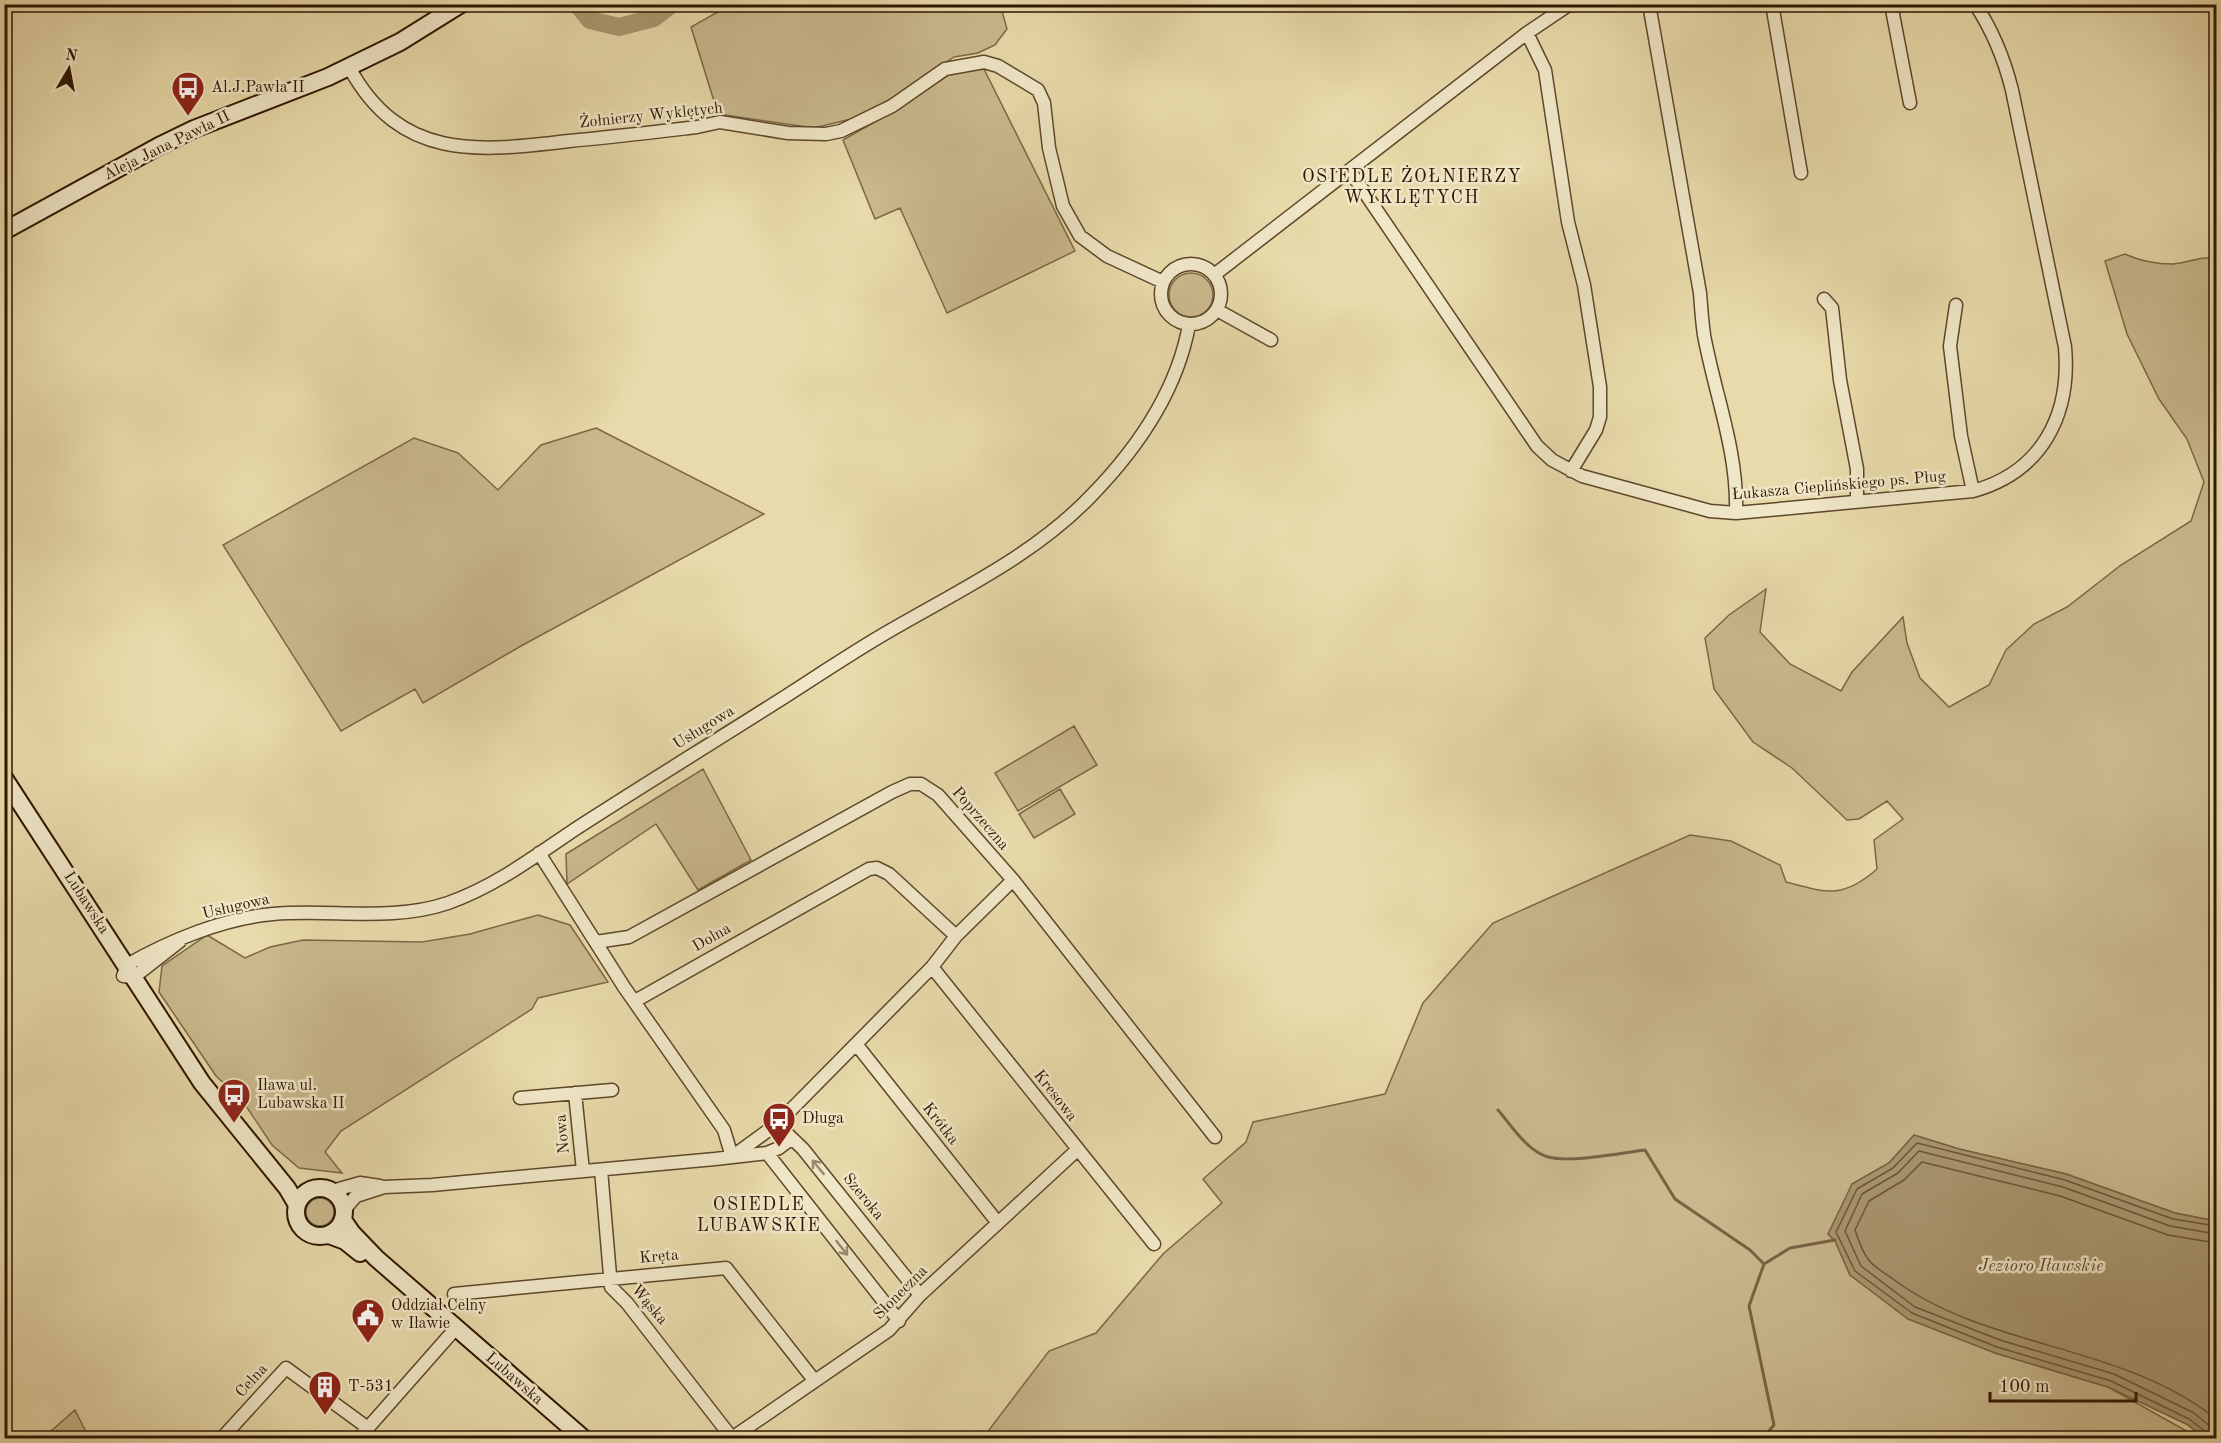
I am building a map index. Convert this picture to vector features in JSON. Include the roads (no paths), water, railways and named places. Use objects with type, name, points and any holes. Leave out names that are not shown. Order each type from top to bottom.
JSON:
[{"type":"main road","name":"Aleja Jana Pawła II","points":[[4,231],[159,146],[350,67],[444,16],[461,4]]},
{"type":"main road","name":"Lubawska","points":[[4,778],[128,973]]},
{"type":"main road","name":"Lubawska","points":[[4,795],[202,1083],[287,1188],[297,1205]]},
{"type":"main road","name":"Lubawska","points":[[261,1156],[294,1181],[313,1189]]},
{"type":"main road","points":[[313,1189],[332,1191],[341,1200],[344,1215],[338,1229],[329,1235],[316,1236],[304,1230],[296,1219],[297,1205],[303,1195],[313,1189]]},
{"type":"main road","name":"Lubawska","points":[[344,1215],[352,1233],[453,1332],[583,1438]]},
{"type":"main road","name":"Lubawska","points":[[329,1235],[345,1241],[382,1270],[569,1438]]},
{"type":"street","points":[[1214,275],[1527,33],[1570,4]]},
{"type":"street","points":[[1649,4],[1700,293],[1704,334],[1733,460],[1737,489],[1737,513]]},
{"type":"street","points":[[1772,4],[1795,127],[1801,173]]},
{"type":"street","points":[[1891,4],[1910,103]]},
{"type":"street","name":"Łukasza Cieplińskiego ps. Pług","points":[[1350,171],[1537,446],[1570,471],[1710,511],[1737,513],[1973,491],[2001,481],[2032,457],[2052,432],[2061,409],[2065,389],[2065,346],[2003,57],[1988,23],[1975,4]]},
{"type":"street","points":[[1527,33],[1545,70],[1568,222],[1584,285],[1595,352],[1600,417],[1596,430],[1570,471]]},
{"type":"street","name":"Żołnierzy Wyklętych","points":[[350,67],[368,98],[397,122],[417,134],[453,147],[493,149],[697,128],[720,123],[740,123],[788,133],[826,134],[841,131],[892,106],[945,69],[984,62],[1016,75],[1038,90],[1044,103],[1049,148],[1063,206],[1080,236],[1107,256],[1163,282]]},
{"type":"street","points":[[1184,264],[1198,264],[1214,275],[1220,284],[1222,298],[1217,309],[1205,322],[1189,325],[1176,322],[1165,312],[1160,298],[1163,282],[1170,271],[1184,264]]},
{"type":"street","points":[[1824,299],[1832,308],[1840,380],[1857,469],[1857,502]]},
{"type":"street","points":[[1956,305],[1950,346],[1961,436],[1973,491]]},
{"type":"street","points":[[1217,309],[1271,340]]},
{"type":"street","name":"Usługowa","points":[[128,973],[147,954],[227,923],[271,914],[385,913],[444,904],[503,879],[539,853],[887,632],[1024,553],[1091,496],[1134,447],[1177,374],[1189,325]]},
{"type":"street","name":"Poprzeczna","points":[[596,942],[629,938],[910,784],[928,787],[938,795],[1014,880],[1215,1137]]},
{"type":"street","points":[[539,853],[635,1001],[724,1130],[732,1157]]},
{"type":"street","name":"Dolna","points":[[635,1001],[869,869],[878,868],[889,874],[956,936]]},
{"type":"street","points":[[732,1157],[777,1124],[932,967],[956,936],[1014,880]]},
{"type":"street","name":"Kresowa","points":[[932,967],[1154,1244]]},
{"type":"street","name":"Krótka","points":[[856,1044],[998,1224]]},
{"type":"street","name":"Nowa","points":[[520,1098],[612,1090]]},
{"type":"street","name":"Nowa","points":[[575,1093],[583,1171]]},
{"type":"street","name":"Szeroka","points":[[777,1124],[803,1149],[920,1295]]},
{"type":"street","points":[[344,1215],[356,1196],[384,1187],[601,1170],[767,1153],[779,1149],[791,1139]]},
{"type":"street","name":"Słoneczna","points":[[732,1438],[890,1330],[920,1295],[1077,1150]]},
{"type":"street","points":[[767,1153],[899,1321]]},
{"type":"street","name":"Wąska","points":[[601,1170],[611,1287],[627,1303],[732,1438]]},
{"type":"street","points":[[332,1191],[360,1183],[384,1187]]},
{"type":"street","name":"Kręta","points":[[454,1294],[726,1268],[814,1380]]},
{"type":"street","points":[[359,1438],[453,1332]]},
{"type":"street","name":"Celna","points":[[222,1438],[286,1368],[368,1428]]},
{"type":"water","name":"Jezioro Iławskie","points":[[1914,1135],[1959,1149],[2066,1174],[2175,1213],[2216,1221],[2216,1438],[2205,1438],[2186,1424],[2108,1387],[1995,1353],[1908,1319],[1850,1275],[1835,1241],[1828,1234],[1852,1184],[1889,1163]]},
{"type":"waterway","points":[[577,4],[590,20],[619,27],[654,18],[672,4]]},
{"type":"waterway","points":[[1498,1110],[1526,1143],[1548,1157],[1569,1159],[1645,1150],[1675,1199],[1750,1250],[1764,1264],[1790,1248],[1835,1240]]},
{"type":"waterway","points":[[1763,1438],[1774,1425],[1749,1306],[1764,1264]]},
{"type":"place","name":"Al.J.Pawła II","points":[[188,117]]},
{"type":"place","name":"Iława ul. Lubawska II","points":[[234,1124]]},
{"type":"place","name":"Długa","points":[[779,1148]]},
{"type":"place","name":"Oddział Celny w Iławie","points":[[368,1344]]},
{"type":"place","name":"T-531","points":[[325,1416]]},
{"type":"district","name":"OSIEDLE ŻOŁNIERZY WYKLĘTYCH","points":[[1412,187]]},
{"type":"district","name":"OSIEDLE LUBAWSKIE","points":[[759,1215]]}]
